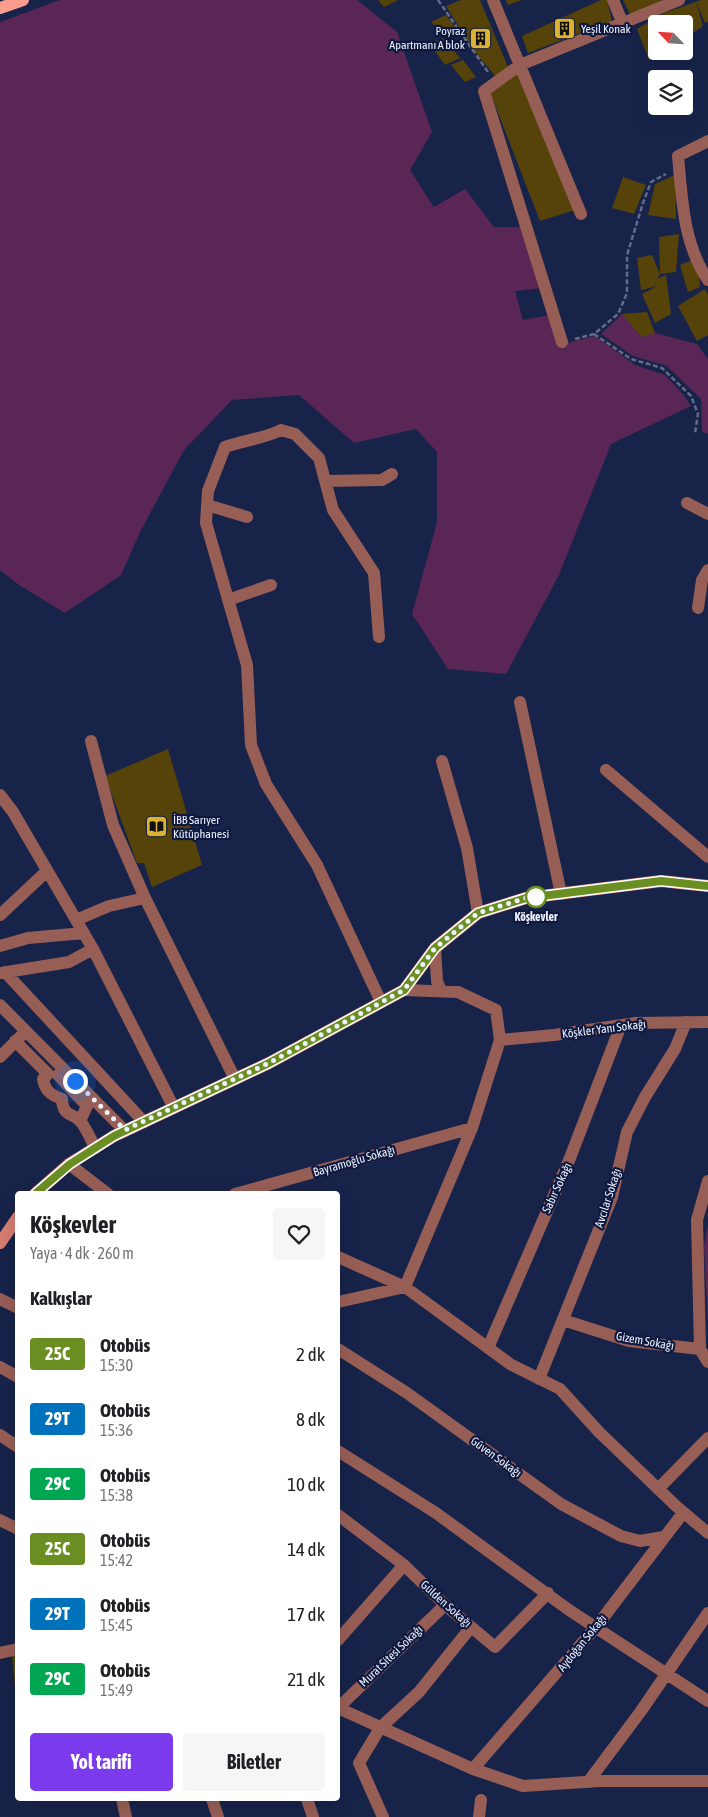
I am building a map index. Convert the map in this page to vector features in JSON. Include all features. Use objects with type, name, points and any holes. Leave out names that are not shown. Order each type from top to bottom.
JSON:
[{"type":"main road","points":[[0,8],[24,0]]},
{"type":"street","points":[[492,0],[581,214]]},
{"type":"street","points":[[613,0],[623,24]]},
{"type":"street","points":[[562,342],[484,91],[520,65],[679,0]]},
{"type":"street","points":[[708,141],[678,156],[685,224],[700,268],[708,280]]},
{"type":"street","points":[[379,637],[374,573],[333,510],[319,458],[295,434],[281,430],[267,437],[241,441],[225,447],[208,491],[206,523],[247,665],[251,744],[266,784],[317,865],[381,1002]]},
{"type":"street","points":[[325,481],[382,480],[392,474]]},
{"type":"street","points":[[687,503],[708,514]]},
{"type":"street","points":[[207,505],[247,517]]},
{"type":"street","points":[[698,608],[702,580],[708,570]]},
{"type":"street","points":[[228,600],[271,586]]},
{"type":"street","points":[[520,702],[561,894]]},
{"type":"street","points":[[91,741],[113,825],[145,898],[235,1079]]},
{"type":"street","points":[[442,761],[467,848],[478,913]]},
{"type":"street","points":[[606,770],[708,857]]},
{"type":"street","points":[[0,795],[14,812],[93,949],[174,1108]]},
{"type":"street","points":[[0,914],[47,870]]},
{"type":"street","points":[[38,1191],[70,1164],[125,1130],[269,1063],[404,990],[435,948],[478,913],[526,898],[661,881],[708,886]]},
{"type":"street","points":[[76,920],[109,906],[145,898]]},
{"type":"street","points":[[0,946],[28,938],[84,933]]},
{"type":"street","points":[[435,948],[437,981],[441,991]]},
{"type":"street","points":[[3,972],[68,962],[93,949]]},
{"type":"street","points":[[3,972],[144,1122]]},
{"type":"street","points":[[404,990],[458,992],[496,1010],[500,1040],[472,1128],[405,1287]]},
{"type":"street","points":[[0,1005],[125,1130]]},
{"type":"street","name":"Avcılar Sokağı","points":[[540,1379],[612,1196],[627,1132],[645,1097],[675,1049],[686,1022]]},
{"type":"street","name":"Köşkler Yanı Sokağı","points":[[500,1040],[621,1025],[708,1022]]},
{"type":"street","name":"Sabır Sokağı","points":[[488,1348],[570,1158],[621,1025]]},
{"type":"street","points":[[0,1057],[26,1031]]},
{"type":"street","points":[[15,1041],[48,1074],[58,1075],[87,1106],[80,1121]]},
{"type":"street","points":[[48,1074],[43,1079],[44,1086],[51,1095],[62,1099]]},
{"type":"street","points":[[71,1089],[62,1099],[62,1108],[80,1121],[95,1148]]},
{"type":"street","name":"Bayramoğlu Sokağı","points":[[246,1191],[472,1128]]},
{"type":"street","points":[[70,1164],[104,1191]]},
{"type":"street","points":[[708,1181],[697,1220],[700,1350],[708,1362]]},
{"type":"street","points":[[0,1243],[12,1234]]},
{"type":"street","points":[[340,1258],[405,1287],[510,1364],[560,1389],[599,1432],[683,1513],[708,1534]]},
{"type":"street","points":[[340,1302],[405,1287]]},
{"type":"street","points":[[0,1299],[15,1306]]},
{"type":"street","name":"Gizem Sokağı","points":[[563,1320],[630,1341],[700,1350]]},
{"type":"street","name":"Güven Sokağı","points":[[340,1350],[407,1393],[561,1504],[621,1536],[640,1541],[663,1537]]},
{"type":"street","points":[[0,1367],[15,1375]]},
{"type":"street","points":[[0,1435],[15,1444]]},
{"type":"street","points":[[658,1489],[708,1438]]},
{"type":"street","points":[[340,1452],[436,1513],[570,1610],[708,1701]]},
{"type":"street","name":"Aydoğan Sokağı","points":[[473,1769],[596,1627],[683,1513]]},
{"type":"street","name":"Gülden Sokağı","points":[[340,1517],[404,1565],[445,1605],[495,1647],[548,1593]]},
{"type":"street","points":[[0,1520],[15,1528]]},
{"type":"street","points":[[340,1638],[404,1565]]},
{"type":"street","name":"Murat Sitesi Sokağı","points":[[340,1706],[445,1605]]},
{"type":"street","points":[[588,1782],[641,1711],[708,1613]]},
{"type":"street","points":[[382,1817],[359,1764],[380,1728],[419,1692],[471,1627]]},
{"type":"street","points":[[0,1653],[15,1650]]},
{"type":"street","points":[[340,1709],[473,1769],[523,1786],[588,1782],[708,1781]]},
{"type":"street","points":[[479,1817],[480,1800]]},
{"type":"street","points":[[122,1801],[126,1817]]},
{"type":"street","points":[[213,1801],[218,1817]]},
{"type":"street","points":[[308,1801],[313,1817]]},
{"type":"path","points":[[438,0],[496,83]]},
{"type":"path","points":[[562,342],[594,334],[618,314],[627,293],[626,255],[651,182],[679,166]]},
{"type":"path","points":[[594,334],[631,359],[662,368],[691,396],[698,414],[695,433]]},
{"type":"shaded area","points":[[60,0],[357,0],[397,32],[432,132],[410,170],[434,207],[465,189],[494,227],[523,227],[542,288],[515,291],[523,320],[550,315],[559,345],[595,336],[635,365],[665,375],[691,406],[611,444],[559,575],[506,674],[448,669],[412,614],[437,522],[437,452],[416,429],[354,443],[299,395],[232,400],[184,450],[141,530],[121,575],[65,613],[19,585],[0,570],[0,22]]},
{"type":"shaded area","points":[[622,314],[641,337],[655,333],[697,344],[708,359],[708,434],[702,432],[701,399],[667,366],[633,356],[601,334]]},
{"type":"shaded area","points":[[708,1224],[708,1321],[704,1246]]},
{"type":"building","points":[[378,0],[398,0],[384,7]]},
{"type":"building","points":[[461,0],[480,0],[510,72],[497,78],[474,51],[446,6]]},
{"type":"building","points":[[506,0],[522,0],[508,5]]},
{"type":"building","name":"Yeşil Konak","points":[[601,0],[607,0],[612,21],[528,53],[522,36]]},
{"type":"building","points":[[623,0],[661,0],[663,4],[632,18]]},
{"type":"building","points":[[701,0],[708,0],[708,22],[705,23],[696,2],[703,26],[693,33],[693,15],[661,15]]},
{"type":"building","points":[[446,15],[458,31],[448,39],[431,22]]},
{"type":"building","points":[[648,22],[648,57],[637,29]]},
{"type":"building","points":[[443,38],[460,58],[445,65],[429,43]]},
{"type":"building","points":[[463,60],[476,77],[465,82],[451,65]]},
{"type":"building","points":[[518,74],[575,210],[540,221],[490,92]]},
{"type":"building","points":[[675,175],[676,219],[648,215],[655,184]]},
{"type":"building","points":[[623,177],[646,185],[634,214],[612,208]]},
{"type":"building","points":[[679,234],[676,272],[660,274],[659,237]]},
{"type":"building","points":[[652,255],[660,274],[657,279],[666,275],[671,314],[655,323],[642,294],[657,286],[641,290],[637,258]]},
{"type":"building","points":[[692,260],[699,276],[700,287],[688,292],[680,265]]},
{"type":"building","points":[[705,289],[708,295],[708,335],[697,341],[678,306]]},
{"type":"building","points":[[647,312],[655,333],[641,337],[622,314]]},
{"type":"building","name":"İBB Sarıyer Kütüphanesi","points":[[168,749],[202,865],[152,887],[144,863],[137,863],[105,776]]},
{"type":"building","points":[[12,1655],[15,1655],[15,1686]]},
{"type":"bus line","name":"25C","points":[[38,1191],[70,1164],[114,1136],[269,1063],[404,990],[435,948],[478,913],[526,898],[661,881],[708,886]]},
{"type":"place","name":"Yeşil Konak","points":[[565,29]]},
{"type":"place","name":"Poyraz Apartmanı A blok","points":[[481,38]]},
{"type":"place","name":"İBB Sarıyer Kütüphanesi","points":[[157,827]]},
{"type":"place","name":"Köşkevler","points":[[536,897]]},
{"type":"route","points":[[75,1081],[125,1130],[269,1063],[404,990],[435,948],[478,913],[526,898],[543,896],[536,897]]}]
